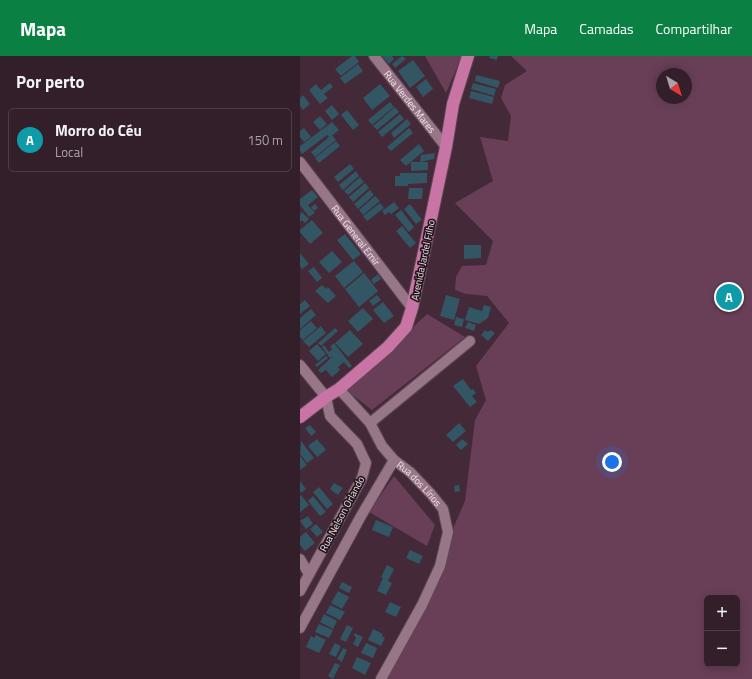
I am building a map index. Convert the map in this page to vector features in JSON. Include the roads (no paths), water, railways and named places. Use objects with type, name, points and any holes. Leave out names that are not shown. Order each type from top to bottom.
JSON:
[{"type":"main road","name":"Avenida Jardel Filho","points":[[300,416],[339,389],[406,327],[412,308],[446,147],[453,104],[468,56]]},
{"type":"street","name":"Rua Verdes Mares","points":[[374,56],[446,147]]},
{"type":"street","name":"Rua General Emir","points":[[300,162],[412,308]]},
{"type":"street","points":[[370,423],[470,341]]},
{"type":"street","points":[[300,365],[326,397]]},
{"type":"street","name":"Rua dos Lírios","points":[[339,389],[370,423],[382,446],[394,460],[410,472],[443,509],[448,532],[440,566],[422,606],[381,679]]},
{"type":"street","name":"Rua Nelson Orlando","points":[[300,591],[362,478],[366,463],[357,444],[330,416],[326,397]]},
{"type":"street","name":"Rua Nelson Orlando","points":[[300,628],[361,516],[394,460]]},
{"type":"street","points":[[300,559],[309,574]]},
{"type":"place","name":"Morro do Céu","points":[[729,297]]}]
